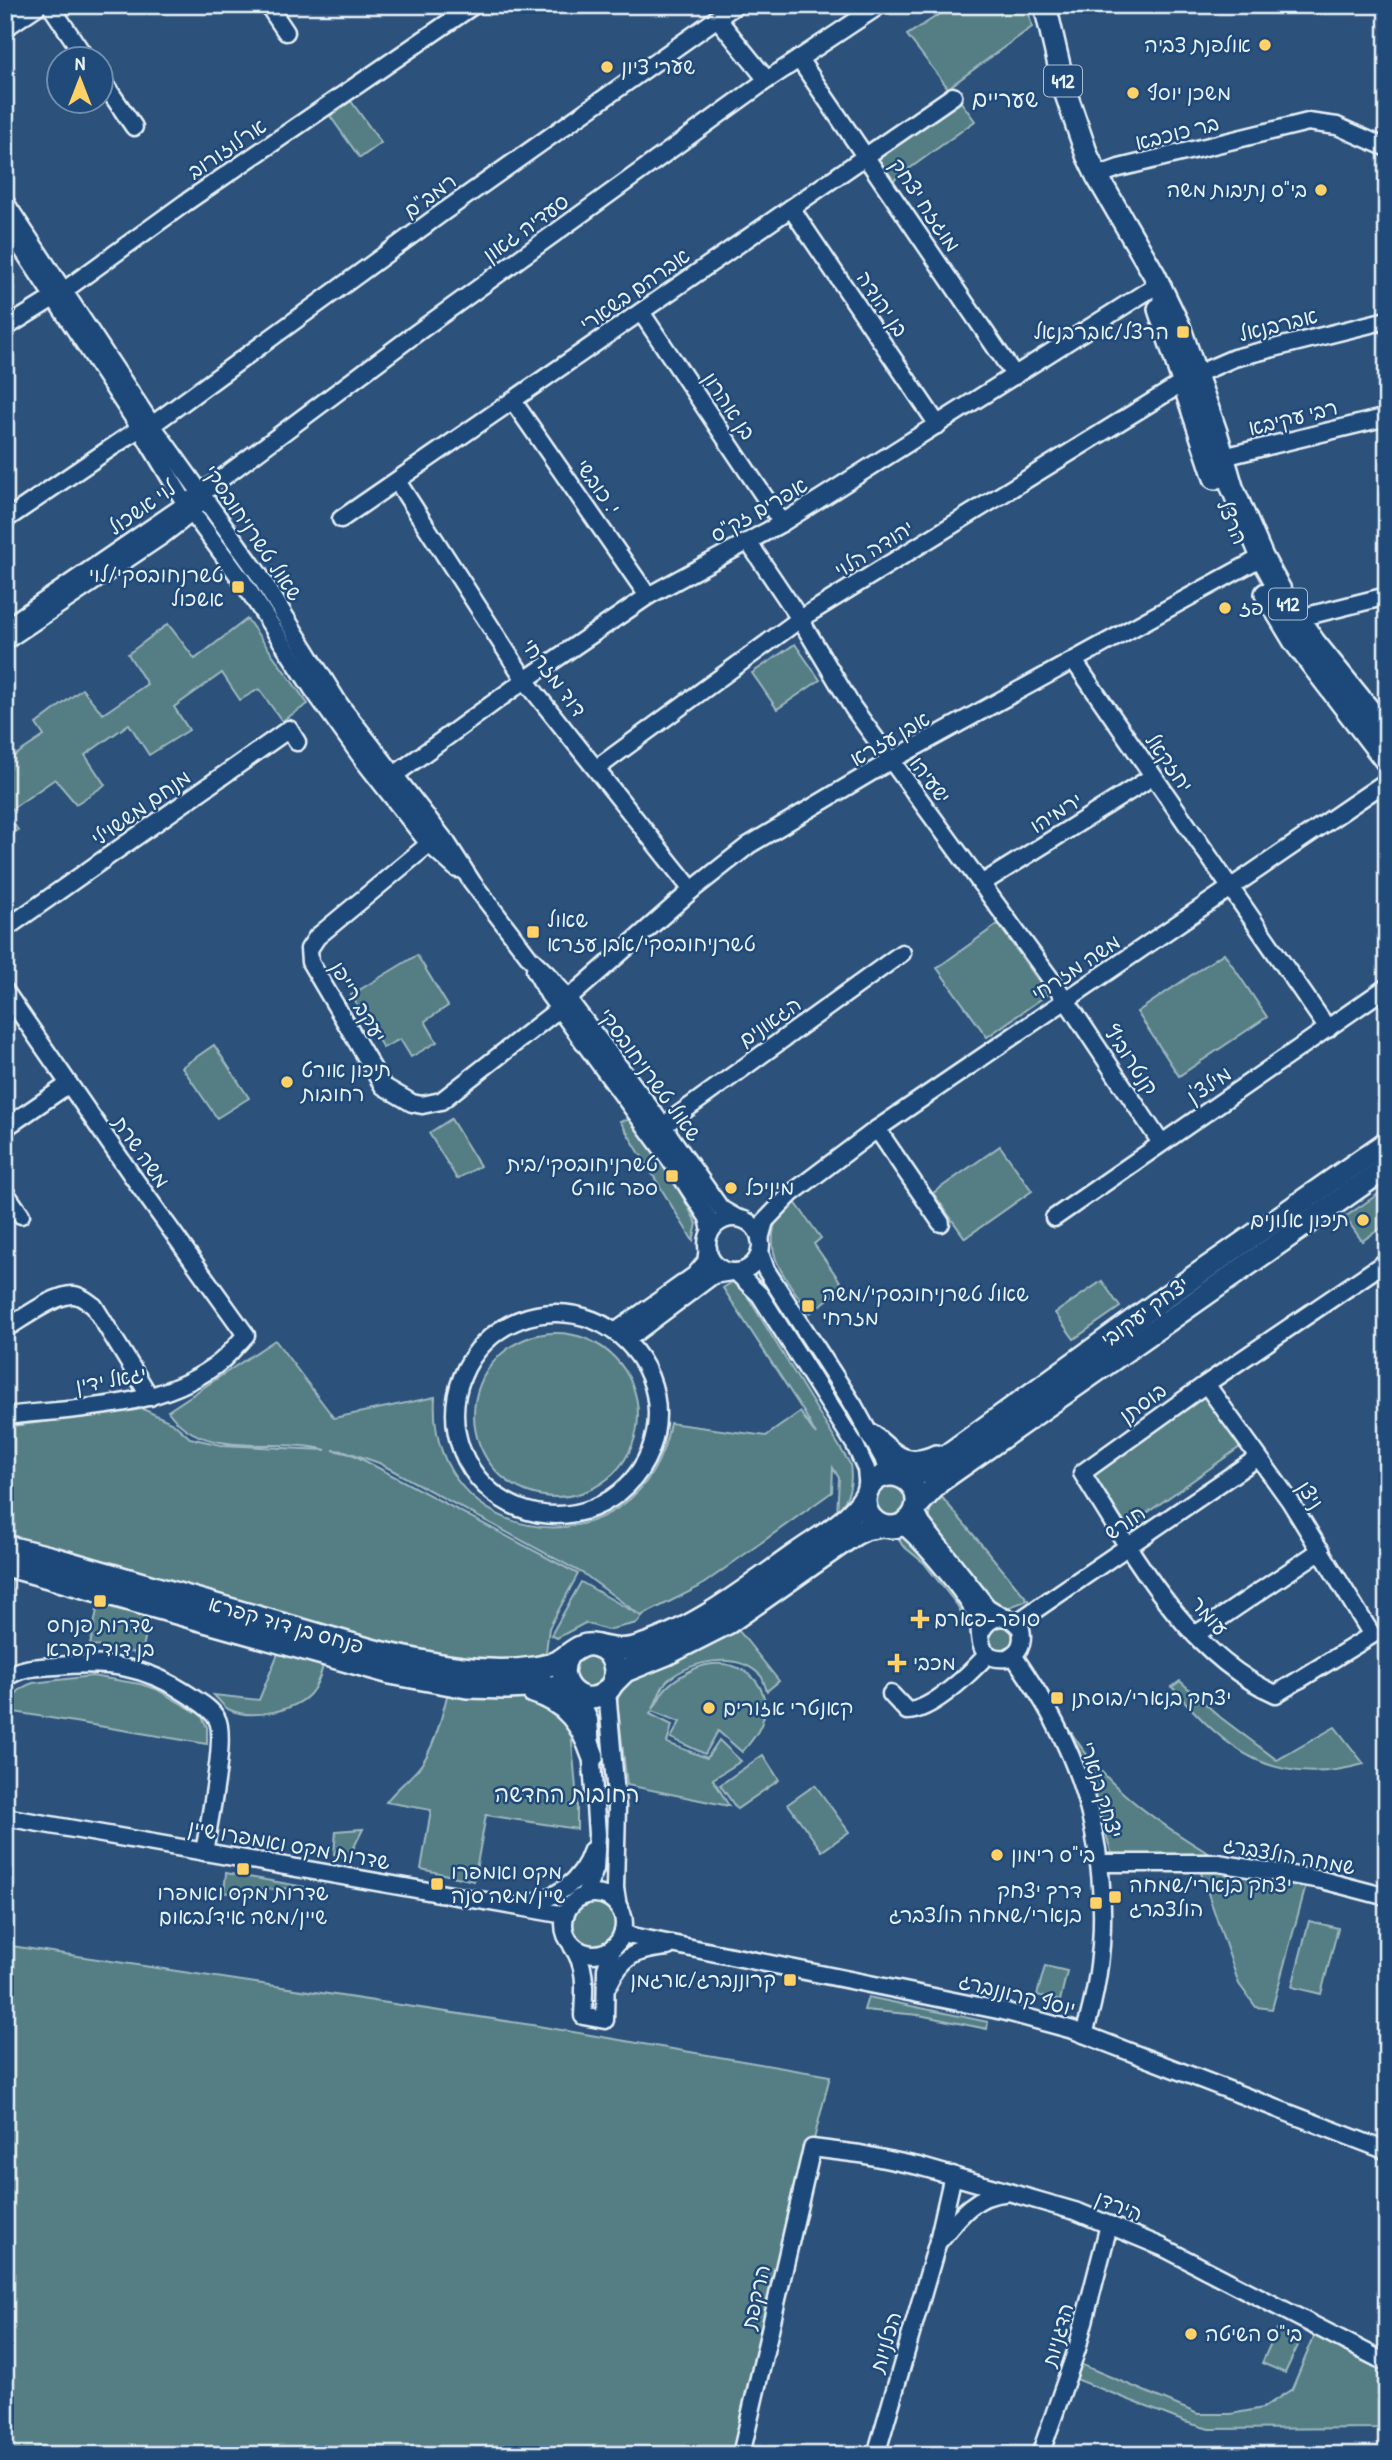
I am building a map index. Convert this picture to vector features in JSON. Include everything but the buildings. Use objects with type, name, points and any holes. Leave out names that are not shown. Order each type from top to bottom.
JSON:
[{"type":"main road","name":"הרצל","points":[[1045,5],[1065,90],[1097,176],[1167,297],[1217,458],[1230,517],[1256,560],[1329,663],[1387,732]]},
{"type":"main road","name":"הרצל","points":[[1140,251],[1152,288],[1190,378]]},
{"type":"main road","name":"הרצל","points":[[1256,560],[1280,619],[1387,762]]},
{"type":"main road","name":"יצחק יעקובי","points":[[899,1476],[924,1472],[1168,1295],[1387,1142]]},
{"type":"main road","name":"יצחק יעקובי","points":[[904,1517],[940,1481],[1387,1167]]},
{"type":"main road","points":[[872,1436],[898,1458],[911,1462],[927,1461],[960,1445]]},
{"type":"main road","points":[[883,1476],[899,1476],[912,1485],[918,1497],[904,1517],[855,1534],[728,1623],[677,1650],[625,1671],[610,1686],[593,1697],[574,1693],[563,1676],[564,1661],[581,1646],[621,1650],[657,1640],[738,1595],[838,1524],[860,1505],[871,1484],[883,1476]]},
{"type":"main road","points":[[866,1493],[867,1511],[876,1523],[904,1517]]},
{"type":"main road","name":"פנחס בן דוד קפרא","points":[[5,1546],[375,1651],[424,1662],[515,1670],[550,1665],[568,1655]]},
{"type":"main road","name":"פנחס בן דוד קפרא","points":[[5,1566],[366,1667],[454,1685],[507,1688],[546,1686],[574,1693]]},
{"type":"main road","points":[[596,1646],[611,1656],[615,1674],[610,1686]]},
{"type":"main road","points":[[507,1688],[540,1694],[561,1705],[577,1720],[593,1756]]},
{"type":"street","points":[[5,28],[39,5]]},
{"type":"street","points":[[50,5],[78,46]]},
{"type":"street","points":[[268,5],[286,32]]},
{"type":"street","name":"ארלוזורוב","points":[[5,328],[60,294],[185,203],[474,5]]},
{"type":"street","name":"רמב\"ם","points":[[5,520],[146,427],[736,5]]},
{"type":"street","name":"סעדיה גאון","points":[[202,493],[415,334],[767,80],[880,5]]},
{"type":"street","points":[[717,18],[767,80]]},
{"type":"street","name":"מוגזח יצחק","points":[[799,59],[1015,376]]},
{"type":"street","name":"אברהם בשארי","points":[[341,519],[953,96]]},
{"type":"street","points":[[116,101],[134,127]]},
{"type":"street","name":"בר כוכבא","points":[[1097,176],[1308,122],[1337,126],[1387,148]]},
{"type":"street","name":"שאול טשרניחובסקי","points":[[5,202],[60,294],[146,427],[189,508],[325,707],[429,844],[472,882]]},
{"type":"street","name":"בן יהודה","points":[[791,208],[938,425]]},
{"type":"street","name":"שאול טשרניחובסקי","points":[[5,223],[60,294]]},
{"type":"street","name":"אפרים זק\"ס","points":[[393,776],[648,596],[782,523],[1152,288]]},
{"type":"street","name":"בן אהרון","points":[[641,312],[782,523]]},
{"type":"street","name":"אברבנאל","points":[[1190,378],[1234,358],[1387,320]]},
{"type":"street","name":"יהודה הלוי","points":[[597,768],[800,619],[1190,378]]},
{"type":"street","name":"י. כובשי","points":[[513,401],[648,596]]},
{"type":"street","name":"רבי עקיבא","points":[[1217,458],[1387,417]]},
{"type":"street","name":"שאול טשרניחובסקי","points":[[146,427],[202,493],[266,585],[340,705],[447,843],[472,882],[530,958],[539,979],[568,1005],[663,1126],[721,1209],[738,1217]]},
{"type":"street","name":"דוד מזרחי","points":[[397,481],[526,680],[692,890]]},
{"type":"street","name":"לוי אשכול","points":[[5,641],[163,535],[202,493]]},
{"type":"street","name":"לוי אשכול","points":[[5,628],[189,508]]},
{"type":"street","points":[[163,535],[181,529],[205,530]]},
{"type":"street","name":"ישעיהו","points":[[749,543],[890,761],[1066,1000]]},
{"type":"street","name":"אבן עזרא","points":[[568,1005],[692,890],[749,845],[890,761],[1256,560]]},
{"type":"street","points":[[1295,615],[1311,615],[1387,596]]},
{"type":"street","name":"יחזקאל","points":[[1074,661],[1328,1029]]},
{"type":"street","name":"מנחם מששוילי","points":[[5,929],[289,729],[297,742]]},
{"type":"street","name":"ירמיהו","points":[[981,884],[1152,777]]},
{"type":"street","name":"משה מזרחי","points":[[738,1217],[752,1215],[792,1193],[877,1129],[1387,781]]},
{"type":"street","name":"יעקב רייפן","points":[[429,844],[317,937],[309,949],[310,962],[383,1086],[412,1103],[422,1105],[441,1101],[568,1005]]},
{"type":"street","name":"הגאונים","points":[[663,1126],[902,953]]},
{"type":"street","name":"מילצ'ן","points":[[1054,1218],[1387,987]]},
{"type":"street","name":"משה שרת","points":[[5,991],[246,1335]]},
{"type":"street","name":"קנטרוביץ","points":[[1066,1000],[1161,1143]]},
{"type":"street","name":"שאול טשרניחובסקי","points":[[568,1005],[708,1218],[710,1238]]},
{"type":"street","points":[[5,1128],[69,1084]]},
{"type":"street","points":[[877,1129],[941,1223]]},
{"type":"street","points":[[5,1192],[21,1215]]},
{"type":"street","name":"משה מזרחי","points":[[760,1246],[765,1221],[792,1193]]},
{"type":"street","points":[[621,1336],[695,1275],[706,1262],[710,1238],[718,1222],[738,1217],[753,1226],[766,1269],[872,1436],[885,1462],[899,1476]]},
{"type":"street","points":[[710,1238],[712,1259],[716,1265],[734,1272],[760,1295],[847,1432],[866,1469],[866,1493]]},
{"type":"street","points":[[621,1336],[713,1275],[751,1266],[760,1246]]},
{"type":"street","name":"בוסתן","points":[[1128,1546],[1083,1473],[1206,1384],[1387,1261]]},
{"type":"street","points":[[5,1329],[63,1297],[74,1295],[84,1299],[94,1306],[150,1398]]},
{"type":"street","points":[[558,1313],[580,1316],[593,1319],[621,1336],[647,1369],[657,1399],[655,1438],[639,1474],[610,1500],[573,1514],[534,1513],[515,1507],[498,1497],[470,1469],[456,1433],[456,1393],[472,1357],[484,1342],[499,1330],[532,1316],[558,1313]]},
{"type":"street","name":"יגאל ידין","points":[[5,1416],[150,1398],[217,1365],[246,1335]]},
{"type":"street","name":"ניצן","points":[[1206,1384],[1290,1501],[1372,1635],[1276,1694]]},
{"type":"street","name":"חורש","points":[[1010,1620],[1128,1546],[1258,1458]]},
{"type":"street","points":[[904,1517],[922,1524],[987,1607],[1010,1620],[1023,1636],[1022,1643],[1013,1655],[999,1659],[988,1654],[981,1645],[981,1632],[972,1608],[904,1517]]},
{"type":"street","name":"עומר","points":[[1128,1546],[1195,1635],[1230,1668],[1252,1684],[1276,1694]]},
{"type":"street","points":[[1195,1635],[1321,1550]]},
{"type":"street","points":[[981,1632],[989,1620],[1010,1620]]},
{"type":"street","points":[[891,1694],[908,1711],[919,1710],[944,1693],[988,1654]]},
{"type":"street","name":"יצחק בנארי","points":[[1013,1655],[1063,1738],[1092,1818],[1100,1863],[1101,1922],[1098,1974],[1084,2034]]},
{"type":"street","points":[[5,1679],[11,1674],[32,1668],[89,1664],[124,1666],[170,1682],[207,1707],[218,1720],[220,1741],[204,1852]]},
{"type":"street","points":[[610,1686],[617,1808],[615,1888],[618,1907],[623,1916],[618,1940],[606,1969],[605,2020],[583,2016],[584,1969],[580,1956],[565,1935],[565,1915],[576,1900],[584,1896],[603,1896],[618,1907]]},
{"type":"street","points":[[574,1693],[589,1720],[597,1834],[593,1877],[584,1896]]},
{"type":"street","name":"שדרות מקס ואמפרו שיין","points":[[5,1817],[565,1915]]},
{"type":"street","points":[[502,1904],[537,1902],[569,1886],[585,1867],[597,1834]]},
{"type":"street","name":"שמחה הולצברג","points":[[1100,1863],[1218,1863],[1322,1880],[1387,1896]]},
{"type":"street","points":[[571,1944],[578,1950],[596,1954],[618,1940]]},
{"type":"street","name":"יוסף קרוננברג","points":[[618,1940],[695,1948],[1003,2011],[1084,2034],[1387,2151]]},
{"type":"street","points":[[606,1989],[616,1970],[630,1956],[654,1948],[695,1948]]},
{"type":"street","name":"הירדן","points":[[812,2148],[860,2154],[953,2175],[1068,2209],[1192,2262],[1387,2363]]},
{"type":"street","name":"הרקפת","points":[[741,2455],[812,2148]]},
{"type":"street","name":"הכלניות","points":[[876,2455],[938,2241],[953,2175]]},
{"type":"street","name":"הכלניות","points":[[938,2241],[965,2211],[980,2199],[1010,2192]]},
{"type":"street","name":"הדגניות","points":[[1040,2455],[1077,2349],[1109,2225]]},
{"type":"green space","points":[[954,5],[1027,5],[1032,27],[948,88],[907,35]]},
{"type":"green space","points":[[958,98],[975,121],[891,182],[875,159]]},
{"type":"green space","points":[[351,101],[381,143],[360,158],[330,116]]},
{"type":"green space","points":[[247,619],[308,704],[282,721],[259,689],[240,700],[222,673],[174,707],[189,730],[149,755],[129,724],[85,755],[105,785],[76,804],[55,779],[6,813],[18,830],[5,840],[5,762],[44,736],[36,724],[82,689],[103,714],[147,684],[128,654],[168,624],[195,659]]},
{"type":"green space","points":[[795,644],[820,680],[777,709],[752,673]]},
{"type":"green space","points":[[998,924],[1048,994],[987,1037],[937,968]]},
{"type":"green space","points":[[1224,953],[1267,1017],[1179,1076],[1137,1012]]},
{"type":"green space","points":[[417,955],[448,1006],[425,1021],[437,1042],[411,1057],[400,1039],[383,1048],[351,995]]},
{"type":"green space","points":[[214,1045],[249,1098],[217,1118],[182,1067]]},
{"type":"green space","points":[[451,1119],[480,1166],[457,1179],[429,1133]]},
{"type":"green space","points":[[637,1119],[653,1140],[697,1224],[693,1241],[620,1121]]},
{"type":"green space","points":[[1000,1146],[1032,1191],[965,1238],[933,1193]]},
{"type":"green space","points":[[1384,1190],[1387,1194],[1387,1224],[1362,1241],[1345,1217]]},
{"type":"green space","points":[[795,1202],[821,1238],[814,1244],[844,1287],[810,1313],[780,1268],[773,1245],[777,1217]]},
{"type":"green space","points":[[737,1279],[850,1464],[849,1491],[837,1515],[839,1478],[833,1468],[832,1492],[699,1587],[641,1616],[584,1574],[379,1463],[345,1451],[333,1450],[354,1455],[578,1574],[549,1628],[546,1652],[516,1665],[473,1661],[373,1643],[212,1593],[5,1536],[5,1427],[143,1409],[173,1423],[190,1438],[221,1445],[326,1450],[306,1446],[220,1442],[200,1437],[183,1427],[168,1411],[275,1340],[334,1418],[435,1397],[441,1449],[464,1489],[498,1515],[539,1527],[581,1524],[621,1506],[652,1473],[670,1423],[766,1436],[800,1412],[816,1435],[723,1288]]},
{"type":"green space","points":[[1102,1281],[1120,1307],[1074,1339],[1055,1313]]},
{"type":"green space","points":[[556,1333],[587,1339],[614,1357],[632,1384],[638,1415],[632,1446],[614,1473],[587,1491],[556,1497],[525,1491],[498,1473],[480,1446],[474,1415],[480,1384],[498,1357],[525,1339]]},
{"type":"green space","points":[[1204,1395],[1240,1447],[1127,1527],[1090,1475]]},
{"type":"green space","points":[[890,1479],[905,1485],[911,1500],[905,1515],[890,1521],[875,1515],[869,1500],[875,1485]]},
{"type":"green space","points":[[940,1495],[1028,1600],[1010,1607],[999,1607],[990,1599],[939,1536],[930,1520],[930,1506]]},
{"type":"green space","points":[[906,1536],[965,1604],[971,1630],[957,1605],[924,1563],[902,1545],[898,1537]]},
{"type":"green space","points":[[5,1576],[12,1577],[11,1619],[5,1619]]},
{"type":"green space","points":[[581,1582],[642,1617],[637,1623],[607,1630],[585,1623],[557,1638],[551,1635]]},
{"type":"green space","points":[[100,1595],[150,1611],[142,1654],[90,1645]]},
{"type":"green space","points":[[992,1623],[1014,1626],[1015,1648],[993,1653],[985,1633]]},
{"type":"green space","points":[[739,1631],[779,1681],[767,1691],[761,1676],[751,1668],[740,1663],[714,1661],[689,1668],[668,1680],[653,1709],[669,1685],[694,1669],[716,1664],[739,1668],[757,1682],[765,1704],[761,1724],[742,1752],[718,1731],[705,1754],[671,1738],[680,1722],[652,1711],[650,1714],[672,1725],[667,1743],[707,1758],[719,1740],[741,1761],[713,1779],[729,1806],[627,1785],[617,1701],[623,1685],[728,1633]]},
{"type":"green space","points":[[279,1651],[324,1663],[315,1687],[303,1700],[272,1712],[250,1714],[228,1709],[214,1695],[259,1700]]},
{"type":"green space","points":[[585,1652],[603,1658],[607,1677],[594,1690],[576,1686],[571,1663]]},
{"type":"green space","points":[[92,1676],[156,1689],[201,1715],[207,1727],[207,1744],[8,1711],[16,1693],[23,1687],[33,1683]]},
{"type":"green space","points":[[1180,1681],[1220,1717],[1277,1760],[1335,1727],[1364,1764],[1332,1771],[1304,1772],[1278,1768],[1255,1759],[1234,1747],[1193,1710],[1172,1687]]},
{"type":"green space","points":[[448,1692],[517,1696],[537,1702],[564,1720],[571,1731],[577,1829],[486,1815],[474,1881],[421,1869],[431,1810],[386,1802],[423,1762],[437,1733]]},
{"type":"green space","points":[[1071,1732],[1116,1787],[1153,1817],[1213,1856],[1112,1855],[1090,1778]]},
{"type":"green space","points":[[763,1755],[779,1780],[737,1809],[720,1785]]},
{"type":"green space","points":[[815,1785],[849,1832],[822,1851],[788,1804]]},
{"type":"green space","points":[[363,1829],[348,1859],[334,1854],[336,1831]]},
{"type":"green space","points":[[1200,1870],[1307,1882],[1272,2009],[1256,2007],[1239,1984]]},
{"type":"green space","points":[[226,1873],[305,1887],[224,1893]]},
{"type":"green space","points":[[594,1899],[612,1906],[619,1924],[612,1942],[594,1949],[576,1942],[569,1924],[576,1906]]},
{"type":"green space","points":[[1309,1921],[1338,1928],[1321,1994],[1292,1987]]},
{"type":"green space","points":[[5,1945],[532,2025],[830,2076],[734,2455],[5,2455]]},
{"type":"green space","points":[[1045,1966],[1067,1971],[1060,2001],[1037,1995]]},
{"type":"green space","points":[[868,1997],[988,2022],[987,2029],[919,2015],[864,2010]]},
{"type":"green space","points":[[1277,2329],[1301,2339],[1285,2373],[1262,2363]]},
{"type":"green space","points":[[1316,2332],[1387,2367],[1387,2428],[1209,2429],[1071,2377],[1078,2363],[1198,2414],[1231,2414],[1263,2408],[1292,2389]]},
{"type":"place","name":"אולפנת צביה","points":[[1265,45]]},
{"type":"place","name":"שערי ציון","points":[[607,67]]},
{"type":"place","name":"משכן יוסף","points":[[1133,93]]},
{"type":"place","name":"בי\"ס נתיבות משה","points":[[1321,190]]},
{"type":"place","name":"הרצל/אברבנאל","points":[[1183,332]]},
{"type":"place","name":"טשרנחובסקי/לוי אשכול","points":[[238,587]]},
{"type":"place","name":"פז","points":[[1225,608]]},
{"type":"place","name":"שאול טשרניחובסקי/אבן עזרא","points":[[533,932]]},
{"type":"place","name":"תיכון אורט רחובות","points":[[287,1082]]},
{"type":"place","name":"טשרניחובסקי/בית ספר אורט","points":[[672,1176]]},
{"type":"place","name":"מיניכל","points":[[731,1188]]},
{"type":"place","name":"תיכון אלונים","points":[[1363,1220]]},
{"type":"place","name":"שאול טשרניחובסקי/משה מזרחי","points":[[808,1306]]},
{"type":"place","name":"שדרות פנחס בן דוד קפרא","points":[[100,1601]]},
{"type":"place","name":"סופר-פארם","points":[[920,1619]]},
{"type":"place","name":"מכבי","points":[[897,1663]]},
{"type":"place","name":"יצחק בנארי/בוסתן","points":[[1057,1698]]},
{"type":"place","name":"קאנטרי אזורים","points":[[709,1708]]},
{"type":"place","name":"בי\"ס רימון","points":[[997,1855]]},
{"type":"place","name":"שדרות מקס ואמפרו שיין/משה אידלבאום","points":[[243,1869]]},
{"type":"place","name":"מקס ואמפרו שיין/משה סנה","points":[[437,1884]]},
{"type":"place","name":"יצחק בנארי/שמחה הולצברג","points":[[1115,1897]]},
{"type":"place","name":"דרך יצחק בנארי/שמחה הולצברג","points":[[1096,1903]]},
{"type":"place","name":"קרוננברג/ארגמן","points":[[790,1980]]},
{"type":"place","name":"בי\"ס השיטה","points":[[1191,2334]]},
{"type":"district","name":"שעריים","points":[[1005,99]]},
{"type":"district","name":"רחובות החדשה","points":[[567,1794]]}]
